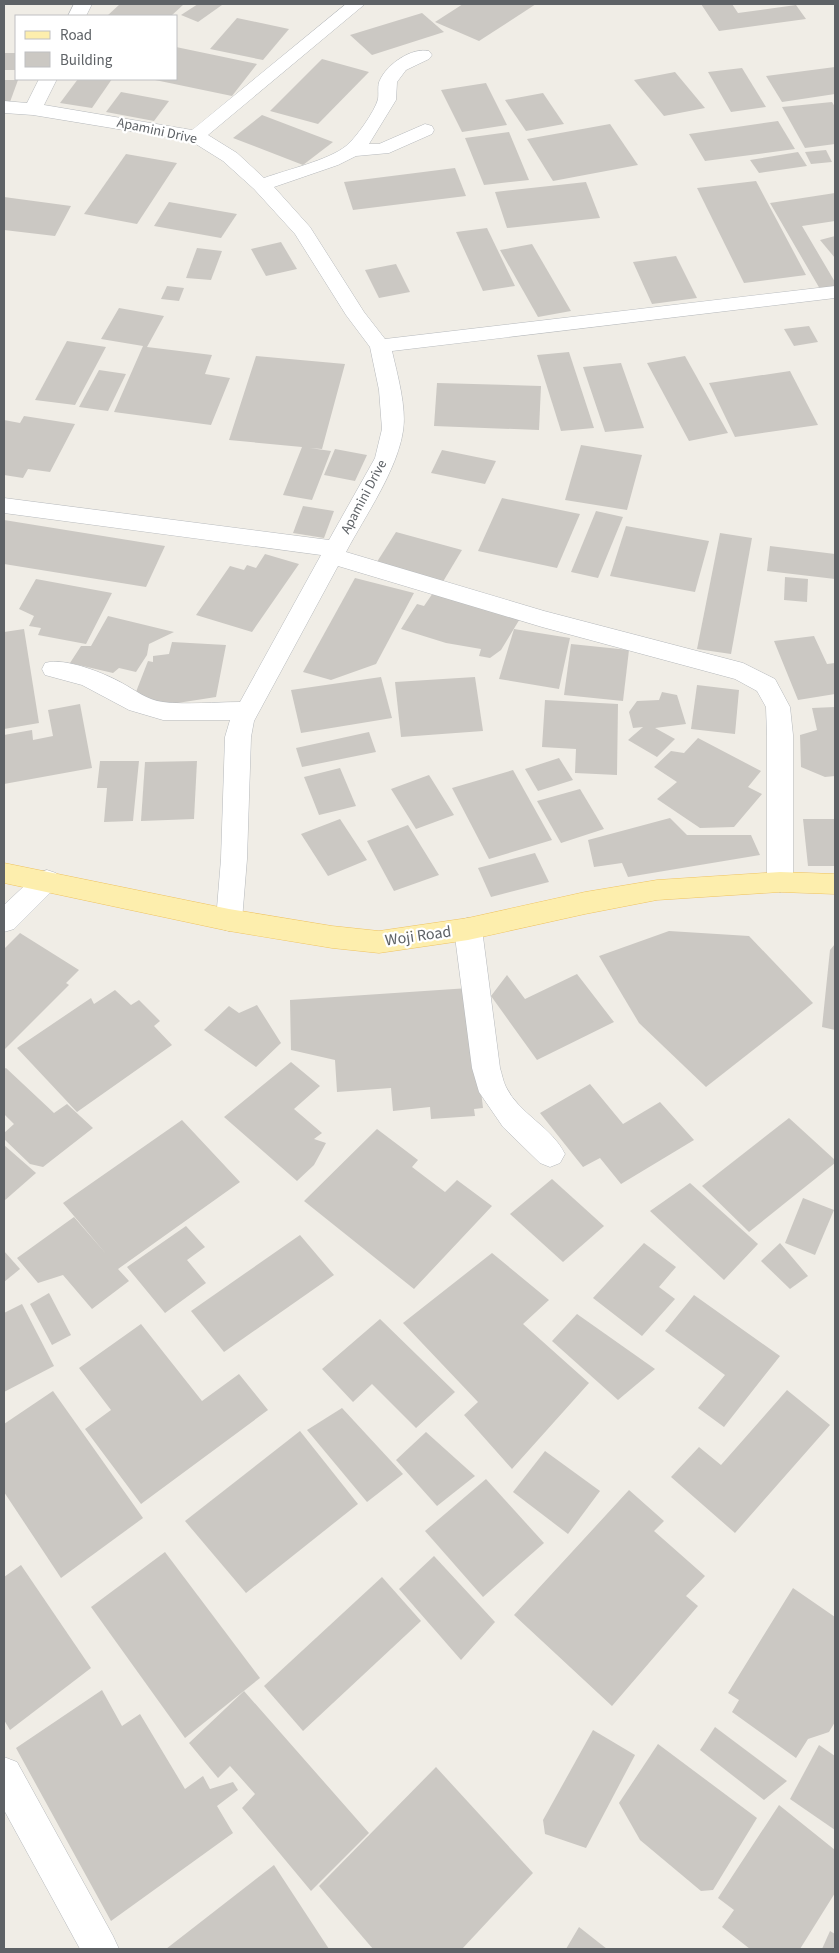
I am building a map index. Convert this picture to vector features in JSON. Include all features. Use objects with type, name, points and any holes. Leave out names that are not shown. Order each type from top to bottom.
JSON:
[{"type":"main road","name":"Woji Road","points":[[4,873],[47,880],[229,920],[365,941],[396,940],[468,929],[585,903],[657,890],[780,882],[835,884]]},
{"type":"street","points":[[196,136],[356,4]]},
{"type":"street","points":[[261,184],[331,162],[352,151],[366,136],[387,100],[388,81],[400,66],[423,55]]},
{"type":"street","points":[[34,109],[48,80]]},
{"type":"street","name":"Apamini Drive","points":[[4,107],[34,109],[196,136],[230,157],[261,184],[303,230],[356,315],[380,346],[390,390],[393,429],[386,458],[247,711],[238,737],[234,859],[229,920]]},
{"type":"street","points":[[352,151],[382,149],[425,130]]},
{"type":"street","points":[[380,346],[835,292]]},
{"type":"street","points":[[4,505],[334,552],[534,617],[743,672],[766,685],[778,707],[780,735],[780,882]]},
{"type":"street","points":[[54,669],[89,678],[113,689],[138,704],[163,711],[247,711]]},
{"type":"street","points":[[4,921],[47,880]]},
{"type":"street","points":[[468,929],[486,1068],[493,1092],[513,1118],[550,1154]]},
{"type":"street","points":[[4,1775],[100,1949]]},
{"type":"building","points":[[120,4],[184,4],[172,15],[108,15]]},
{"type":"building","points":[[198,4],[222,5],[198,22],[181,15]]},
{"type":"building","points":[[463,4],[536,4],[479,41],[435,22]]},
{"type":"building","points":[[701,4],[732,4],[738,13],[796,5],[806,19],[719,31]]},
{"type":"building","points":[[422,13],[444,32],[372,55],[350,35]]},
{"type":"building","points":[[237,18],[289,29],[263,60],[210,49]]},
{"type":"building","points":[[178,47],[257,64],[232,96],[155,80],[178,80]]},
{"type":"building","points":[[4,53],[15,53],[15,70],[4,70]]},
{"type":"building","points":[[322,59],[369,72],[318,124],[270,111]]},
{"type":"building","points":[[835,67],[835,94],[782,102],[766,76]]},
{"type":"building","points":[[742,68],[766,107],[731,112],[708,72]]},
{"type":"building","points":[[675,72],[705,108],[664,116],[634,80]]},
{"type":"building","points":[[4,80],[18,80],[10,102],[4,101]]},
{"type":"building","points":[[77,80],[111,80],[92,108],[60,103]]},
{"type":"building","points":[[486,83],[507,125],[462,132],[441,90]]},
{"type":"building","points":[[121,92],[169,101],[154,121],[106,112]]},
{"type":"building","points":[[543,93],[564,124],[526,131],[505,100]]},
{"type":"building","points":[[832,102],[835,107],[835,144],[805,148],[782,107]]},
{"type":"building","points":[[262,115],[333,142],[303,165],[233,138]]},
{"type":"building","points":[[778,121],[795,149],[705,161],[689,134]]},
{"type":"building","points":[[610,124],[638,165],[553,181],[527,139]]},
{"type":"building","points":[[509,132],[529,180],[484,185],[465,138]]},
{"type":"building","points":[[826,150],[832,162],[811,164],[805,152]]},
{"type":"building","points":[[798,152],[807,166],[759,173],[750,160]]},
{"type":"building","points":[[126,154],[177,163],[137,224],[84,214]]},
{"type":"building","points":[[455,168],[466,196],[353,210],[344,182]]},
{"type":"building","points":[[756,181],[806,275],[744,283],[697,188]]},
{"type":"building","points":[[586,182],[600,218],[507,228],[495,192]]},
{"type":"building","points":[[835,193],[835,221],[802,226],[835,282],[835,286],[820,289],[770,203]]},
{"type":"building","points":[[4,197],[71,206],[55,236],[4,230]]},
{"type":"building","points":[[169,202],[237,214],[221,238],[154,226]]},
{"type":"building","points":[[487,228],[515,286],[483,291],[456,232]]},
{"type":"building","points":[[835,236],[835,258],[820,240]]},
{"type":"building","points":[[281,242],[297,269],[266,276],[251,249]]},
{"type":"building","points":[[532,244],[571,311],[538,317],[500,250]]},
{"type":"building","points":[[197,248],[222,251],[211,280],[186,278]]},
{"type":"building","points":[[676,256],[697,298],[652,304],[633,262]]},
{"type":"building","points":[[396,264],[410,292],[379,298],[365,270]]},
{"type":"building","points":[[167,286],[184,288],[179,301],[161,299]]},
{"type":"building","points":[[119,308],[164,316],[147,347],[212,355],[205,374],[230,378],[211,425],[114,412],[143,346],[101,339]]},
{"type":"building","points":[[809,326],[818,342],[794,346],[784,329]]},
{"type":"building","points":[[67,341],[106,347],[75,405],[35,400]]},
{"type":"building","points":[[569,352],[594,428],[561,431],[537,355]]},
{"type":"building","points":[[256,356],[345,364],[322,449],[310,448],[331,451],[312,500],[283,495],[302,447],[229,440]]},
{"type":"building","points":[[685,356],[728,433],[689,441],[647,363]]},
{"type":"building","points":[[621,363],[644,428],[605,432],[583,367]]},
{"type":"building","points":[[99,370],[126,374],[108,411],[79,407]]},
{"type":"building","points":[[790,371],[818,425],[735,437],[709,383]]},
{"type":"building","points":[[437,383],[541,386],[539,430],[434,426]]},
{"type":"building","points":[[24,416],[75,424],[50,472],[28,469],[23,478],[4,475],[4,420],[20,423]]},
{"type":"building","points":[[581,445],[642,455],[627,510],[565,500]]},
{"type":"building","points":[[335,449],[367,455],[355,481],[324,475]]},
{"type":"building","points":[[442,450],[496,461],[485,484],[431,473]]},
{"type":"building","points":[[502,498],[580,514],[557,568],[478,551]]},
{"type":"building","points":[[303,506],[334,511],[324,538],[293,533]]},
{"type":"building","points":[[596,511],[623,517],[598,578],[571,572]]},
{"type":"building","points":[[4,520],[165,546],[146,587],[4,564]]},
{"type":"building","points":[[626,526],[709,541],[695,592],[610,576]]},
{"type":"building","points":[[396,532],[462,550],[441,585],[375,565]]},
{"type":"building","points":[[720,533],[752,538],[731,654],[697,649]]},
{"type":"building","points":[[770,546],[835,554],[835,579],[767,571]]},
{"type":"building","points":[[265,554],[299,564],[252,632],[196,615],[230,566],[244,570],[247,565],[256,568]]},
{"type":"building","points":[[785,577],[808,579],[807,602],[784,600]]},
{"type":"building","points":[[355,578],[414,593],[376,664],[331,680],[303,672]]},
{"type":"building","points":[[36,579],[112,593],[86,644],[38,635],[41,628],[29,626],[34,616],[19,609]]},
{"type":"building","points":[[435,590],[521,617],[501,650],[490,658],[479,656],[481,649],[446,643],[401,629],[417,604],[424,606]]},
{"type":"building","points":[[108,616],[174,632],[149,644],[147,655],[136,672],[119,668],[113,673],[70,663],[81,646],[91,646]]},
{"type":"building","points":[[24,629],[39,723],[4,729],[4,632]]},
{"type":"building","points":[[514,629],[570,638],[559,689],[499,679]]},
{"type":"building","points":[[814,636],[827,664],[835,663],[835,694],[798,700],[774,641]]},
{"type":"building","points":[[172,642],[226,645],[216,697],[171,704],[134,697],[148,661],[153,662],[153,656],[169,654]]},
{"type":"building","points":[[571,644],[629,650],[623,701],[564,695]]},
{"type":"building","points":[[381,677],[392,718],[301,733],[291,690]]},
{"type":"building","points":[[475,677],[483,731],[401,737],[395,682]]},
{"type":"building","points":[[697,685],[739,690],[735,734],[691,729]]},
{"type":"building","points":[[662,692],[677,695],[686,724],[655,728],[675,739],[657,757],[628,740],[643,727],[633,728],[629,712],[637,701],[659,700]]},
{"type":"building","points":[[545,700],[618,704],[617,775],[575,773],[576,749],[542,747]]},
{"type":"building","points":[[80,704],[92,768],[4,784],[4,735],[32,730],[33,740],[53,736],[48,710]]},
{"type":"building","points":[[835,707],[835,776],[825,777],[801,767],[800,735],[817,730],[812,708]]},
{"type":"building","points":[[369,732],[376,752],[302,767],[296,748]]},
{"type":"building","points":[[698,738],[761,771],[748,787],[762,794],[734,827],[700,828],[657,799],[677,782],[654,767],[671,751],[684,753]]},
{"type":"building","points":[[559,758],[573,780],[538,791],[525,769]]},
{"type":"building","points":[[100,761],[139,761],[133,821],[104,822],[107,788],[97,788]]},
{"type":"building","points":[[197,761],[194,819],[141,821],[145,762]]},
{"type":"building","points":[[340,768],[356,806],[319,815],[304,777]]},
{"type":"building","points":[[513,770],[552,840],[489,859],[452,788]]},
{"type":"building","points":[[429,775],[454,815],[416,829],[391,789]]},
{"type":"building","points":[[580,789],[604,829],[561,843],[537,801]]},
{"type":"building","points":[[670,818],[687,835],[751,835],[760,855],[628,877],[622,863],[594,867],[588,840]]},
{"type":"building","points":[[340,819],[367,860],[328,876],[301,834]]},
{"type":"building","points":[[803,819],[835,819],[835,866],[808,866]]},
{"type":"building","points":[[408,825],[439,875],[394,891],[367,841]]},
{"type":"building","points":[[535,853],[549,882],[491,897],[478,868]]},
{"type":"building","points":[[669,931],[749,936],[813,1003],[706,1087],[639,1023],[599,956]]},
{"type":"building","points":[[20,933],[79,970],[66,983],[69,985],[4,1050],[4,949]]},
{"type":"building","points":[[835,944],[835,1030],[822,1027],[830,950]]},
{"type":"building","points":[[577,974],[614,1022],[537,1060],[491,996],[507,975],[525,999]]},
{"type":"building","points":[[469,988],[483,1108],[474,1109],[475,1116],[431,1119],[430,1107],[393,1111],[391,1088],[337,1092],[335,1060],[291,1050],[290,1000]]},
{"type":"building","points":[[115,990],[131,1005],[139,1000],[160,1021],[154,1026],[172,1045],[77,1112],[17,1048],[91,998],[94,1004]]},
{"type":"building","points":[[257,1005],[281,1043],[256,1067],[204,1030],[229,1006],[239,1013]]},
{"type":"building","points":[[291,1062],[320,1086],[294,1109],[322,1133],[314,1139],[326,1143],[314,1165],[297,1181],[224,1117]]},
{"type":"building","points":[[6,1068],[54,1113],[67,1104],[93,1128],[43,1167],[30,1164],[4,1139],[4,1133],[14,1124],[4,1114],[4,1069]]},
{"type":"building","points":[[590,1084],[623,1124],[660,1102],[694,1140],[621,1184],[600,1158],[583,1167],[540,1113]]},
{"type":"building","points":[[789,1118],[835,1160],[835,1163],[749,1232],[702,1186]]},
{"type":"building","points":[[182,1120],[240,1182],[118,1269],[129,1281],[92,1309],[63,1275],[38,1283],[17,1258],[74,1217],[107,1255],[63,1203]]},
{"type":"building","points":[[377,1129],[418,1160],[412,1167],[445,1192],[457,1180],[492,1206],[414,1289],[304,1201]]},
{"type":"building","points":[[4,1145],[36,1173],[4,1201]]},
{"type":"building","points":[[552,1179],[604,1226],[563,1262],[510,1214]]},
{"type":"building","points":[[690,1183],[758,1244],[724,1280],[650,1211]]},
{"type":"building","points":[[803,1198],[834,1210],[815,1255],[785,1243]]},
{"type":"building","points":[[186,1226],[205,1247],[187,1260],[206,1283],[165,1313],[127,1267]]},
{"type":"building","points":[[300,1235],[334,1275],[224,1352],[191,1311]]},
{"type":"building","points":[[644,1243],[676,1267],[659,1287],[675,1299],[642,1336],[593,1298]]},
{"type":"building","points":[[780,1243],[808,1276],[790,1289],[761,1261]]},
{"type":"building","points":[[4,1251],[20,1269],[4,1282]]},
{"type":"building","points":[[492,1253],[549,1300],[523,1324],[589,1383],[512,1469],[464,1415],[478,1402],[403,1323]]},
{"type":"building","points":[[49,1293],[71,1335],[52,1345],[30,1304]]},
{"type":"building","points":[[694,1295],[780,1356],[724,1427],[698,1408],[725,1375],[665,1331]]},
{"type":"building","points":[[22,1304],[54,1366],[4,1392],[4,1313]]},
{"type":"building","points":[[577,1314],[655,1369],[618,1400],[552,1341]]},
{"type":"building","points":[[380,1319],[455,1392],[416,1428],[372,1384],[353,1402],[322,1369]]},
{"type":"building","points":[[141,1324],[202,1401],[239,1374],[268,1410],[141,1504],[85,1429],[111,1410],[79,1368]]},
{"type":"building","points":[[787,1390],[830,1425],[735,1533],[671,1477],[699,1447],[721,1465]]},
{"type":"building","points":[[53,1391],[143,1518],[61,1578],[4,1492],[4,1424]]},
{"type":"building","points":[[342,1408],[403,1474],[367,1502],[307,1430]]},
{"type":"building","points":[[300,1431],[358,1504],[246,1593],[185,1521]]},
{"type":"building","points":[[426,1432],[475,1476],[437,1506],[396,1460]]},
{"type":"building","points":[[545,1451],[600,1491],[568,1534],[513,1492]]},
{"type":"building","points":[[486,1479],[544,1543],[483,1597],[425,1531]]},
{"type":"building","points":[[629,1490],[664,1521],[654,1531],[705,1576],[686,1596],[698,1606],[612,1706],[514,1615]]},
{"type":"building","points":[[165,1552],[260,1678],[185,1738],[91,1607]]},
{"type":"building","points":[[434,1556],[495,1622],[461,1660],[399,1589]]},
{"type":"building","points":[[21,1565],[91,1668],[10,1730],[4,1720],[4,1577]]},
{"type":"building","points":[[382,1577],[421,1621],[303,1731],[264,1686]]},
{"type":"building","points":[[793,1588],[835,1617],[835,1722],[829,1732],[808,1739],[796,1758],[732,1712],[739,1700],[728,1693]]},
{"type":"building","points":[[102,1690],[122,1726],[140,1714],[185,1789],[203,1776],[210,1789],[233,1782],[238,1790],[217,1806],[233,1833],[111,1921],[16,1748]]},
{"type":"building","points":[[244,1691],[369,1833],[311,1891],[242,1808],[255,1794],[230,1766],[218,1778],[189,1743]]},
{"type":"building","points":[[715,1727],[787,1781],[764,1800],[700,1750]]},
{"type":"building","points":[[593,1730],[635,1755],[586,1848],[545,1834],[543,1820]]},
{"type":"building","points":[[658,1744],[757,1818],[713,1890],[701,1891],[640,1840],[619,1803]]},
{"type":"building","points":[[819,1745],[835,1756],[835,1830],[790,1799]]},
{"type":"building","points":[[436,1767],[533,1873],[462,1949],[373,1949],[319,1886]]},
{"type":"building","points":[[779,1805],[835,1850],[835,1893],[800,1949],[750,1949],[722,1927],[734,1910],[718,1898]]},
{"type":"building","points":[[274,1865],[329,1949],[166,1949]]},
{"type":"building","points":[[579,1927],[607,1949],[566,1949]]},
{"type":"building","points":[[830,1931],[835,1934],[835,1949],[822,1949]]}]
